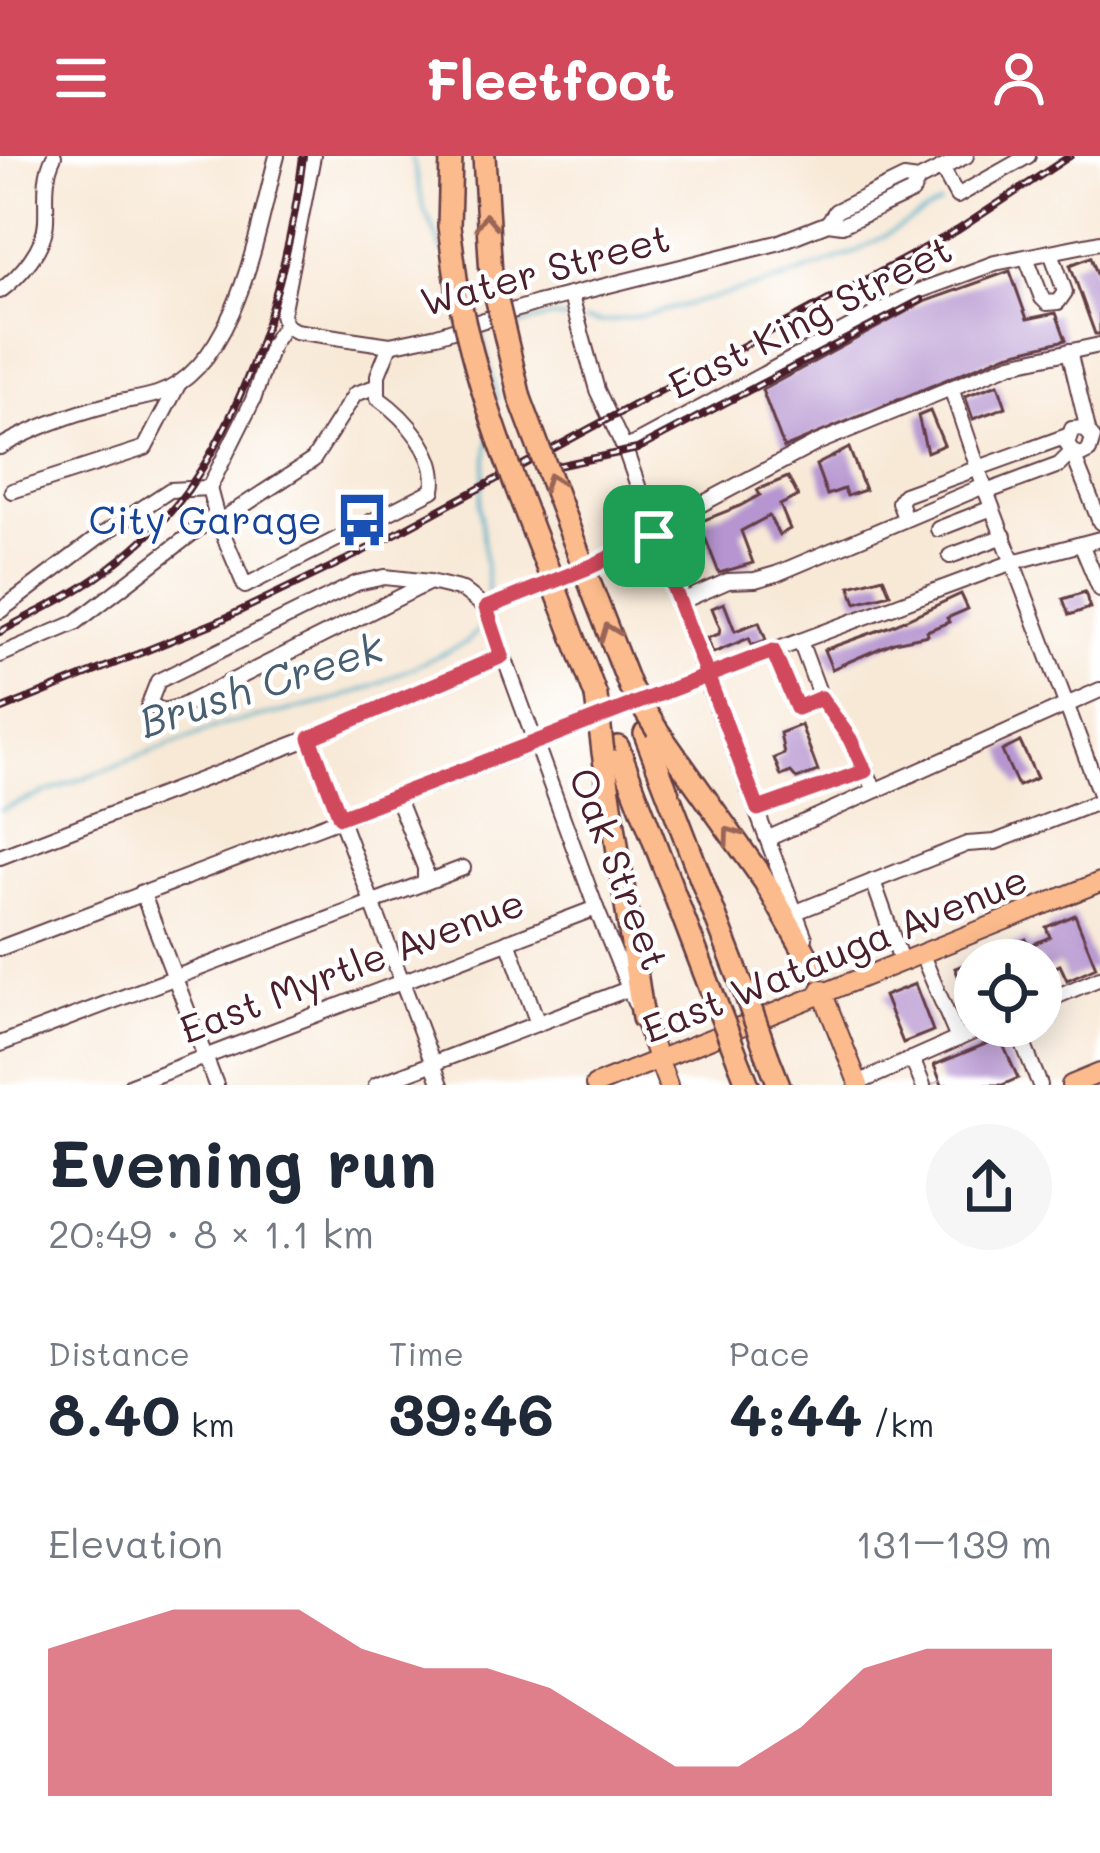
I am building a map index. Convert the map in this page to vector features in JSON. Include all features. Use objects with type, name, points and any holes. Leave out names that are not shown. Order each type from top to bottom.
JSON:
[{"type":"highway","points":[[446,156],[458,286],[495,428],[594,690],[610,750],[744,1076]]},
{"type":"highway","points":[[486,160],[491,275],[520,398],[651,732],[779,1085]]},
{"type":"highway","points":[[651,732],[765,882],[815,970]]},
{"type":"highway","points":[[610,750],[643,1018]]},
{"type":"main road","name":"East Watauga Avenue","points":[[595,1085],[1100,882]]},
{"type":"main road","points":[[815,970],[858,1084]]},
{"type":"main road","name":"Oak Street","points":[[643,1018],[668,1085]]},
{"type":"main road","points":[[1071,1085],[1100,1073]]},
{"type":"street","points":[[0,291],[36,252],[47,227],[47,170],[54,156]]},
{"type":"street","points":[[12,491],[146,448],[178,382],[206,352],[244,290],[277,156]]},
{"type":"street","points":[[313,156],[284,320],[253,400],[209,488],[245,586],[433,490],[436,475],[414,432],[378,398],[390,345]]},
{"type":"street","name":"Water Street","points":[[284,320],[295,331],[390,345],[572,302],[777,243],[828,223],[842,225],[912,192],[918,180],[966,156]]},
{"type":"street","points":[[942,168],[957,196],[1028,156]]},
{"type":"street","name":"East King Street","points":[[625,449],[916,292],[995,263],[1100,242]]},
{"type":"street","points":[[1026,256],[1042,298],[1047,303],[1058,302],[1066,292],[1051,252]]},
{"type":"street","points":[[572,302],[597,390],[625,449],[815,970]]},
{"type":"street","points":[[430,582],[182,706],[163,711],[149,704],[158,681],[357,583],[385,577],[430,582],[463,590],[486,608],[654,536],[662,525],[817,443],[1012,364],[1100,345]]},
{"type":"street","points":[[1069,444],[1081,454],[1094,442],[1070,351]]},
{"type":"street","points":[[0,447],[63,417],[155,395],[178,382]]},
{"type":"street","points":[[0,655],[75,623],[217,518],[313,460],[356,394],[378,386]]},
{"type":"street","points":[[796,912],[968,844],[995,842],[1100,793],[951,388]]},
{"type":"street","points":[[680,602],[728,581],[776,574],[905,518],[1059,465],[1076,428],[1088,430]]},
{"type":"street","points":[[905,518],[899,502],[904,495],[977,468],[1069,444]]},
{"type":"street","points":[[1069,444],[1098,514]]},
{"type":"street","points":[[0,611],[170,490],[209,488]]},
{"type":"street","points":[[938,530],[992,508]]},
{"type":"street","points":[[950,556],[1004,536]]},
{"type":"street","points":[[0,948],[705,676],[1013,562],[1100,539]]},
{"type":"street","points":[[1081,544],[1099,582]]},
{"type":"street","name":"Oak Street","points":[[486,608],[596,908],[643,1018]]},
{"type":"street","points":[[800,641],[821,698],[850,739],[874,790]]},
{"type":"street","points":[[773,651],[797,708],[821,698]]},
{"type":"street","points":[[0,857],[310,738],[502,656]]},
{"type":"street","points":[[769,838],[1100,690]]},
{"type":"street","points":[[310,738],[441,1085]]},
{"type":"street","points":[[758,809],[865,771]]},
{"type":"street","points":[[396,796],[425,868],[425,881]]},
{"type":"street","points":[[0,1044],[463,868]]},
{"type":"street","points":[[874,881],[902,963]]},
{"type":"street","points":[[142,892],[216,1085]]},
{"type":"street","name":"East Myrtle Avenue","points":[[141,1083],[596,908]]},
{"type":"street","points":[[508,941],[538,1024]]},
{"type":"street","points":[[922,955],[954,1030]]},
{"type":"street","points":[[1062,994],[1100,978]]},
{"type":"street","points":[[376,1085],[628,989]]},
{"type":"street","points":[[858,1084],[885,1078],[912,1059],[954,1041]]},
{"type":"street","points":[[1025,1047],[1040,1085]]},
{"type":"street","points":[[912,1059],[926,1082]]},
{"type":"building","points":[[1091,257],[1100,283],[1100,334],[1095,334],[1070,265]]},
{"type":"building","points":[[1010,271],[1027,319],[1056,313],[1066,340],[1007,354],[784,448],[762,390],[926,301]]},
{"type":"building","points":[[998,384],[1006,407],[973,419],[965,396]]},
{"type":"building","points":[[930,411],[944,445],[927,452],[918,416]]},
{"type":"building","points":[[849,448],[865,490],[847,496],[844,489],[827,495],[816,465]]},
{"type":"building","points":[[788,477],[798,496],[780,505],[790,529],[779,535],[769,516],[741,531],[753,563],[719,573],[699,522],[740,506],[760,495],[757,490]]},
{"type":"building","points":[[883,577],[890,594],[856,603],[850,586]]},
{"type":"building","points":[[1085,592],[1090,608],[1069,615],[1063,599]]},
{"type":"building","points":[[961,594],[968,609],[927,631],[928,635],[894,642],[832,669],[824,650]]},
{"type":"building","points":[[724,603],[735,631],[759,622],[766,640],[752,645],[749,638],[713,653],[707,638],[719,634],[720,628],[712,608]]},
{"type":"building","points":[[801,725],[818,771],[797,779],[791,772],[781,776],[774,758],[784,754],[780,733]]},
{"type":"building","points":[[1020,742],[1037,778],[1018,786],[1002,751]]},
{"type":"building","points":[[1075,915],[1096,967],[1067,980],[1062,969],[1062,939],[1045,939],[1050,937],[1046,927]]},
{"type":"building","points":[[915,984],[933,1031],[903,1043],[884,996]]},
{"type":"building","points":[[978,1047],[1004,1047],[1018,1078],[1002,1085],[942,1085],[934,1065]]},
{"type":"waterway","points":[[412,156],[424,209],[443,251]]},
{"type":"waterway","name":"Brush Creek","points":[[585,320],[604,322],[651,314],[781,280],[856,252],[940,204]]},
{"type":"waterway","name":"Brush Creek","points":[[514,327],[549,317],[569,319]]},
{"type":"waterway","name":"Brush Creek","points":[[481,329],[497,399]]},
{"type":"waterway","name":"Brush Creek","points":[[489,438],[480,505],[489,601]]},
{"type":"waterway","name":"Brush Creek","points":[[0,810],[222,725],[328,702],[371,687],[467,642],[486,622]]},
{"type":"railway","points":[[0,632],[112,566],[157,526],[195,479],[235,406],[267,324],[303,156]]},
{"type":"railway","points":[[0,710],[219,621],[354,556],[958,230],[1070,156]]},
{"type":"railway","points":[[538,470],[637,449],[921,300]]},
{"type":"place","name":"City Garage","points":[[362,520]]},
{"type":"route","points":[[654,536],[486,608],[502,656],[310,738],[340,817],[536,744],[582,722],[620,709],[705,676],[773,651],[797,708],[821,698],[850,739],[865,771],[758,809],[705,676],[654,536]]}]
